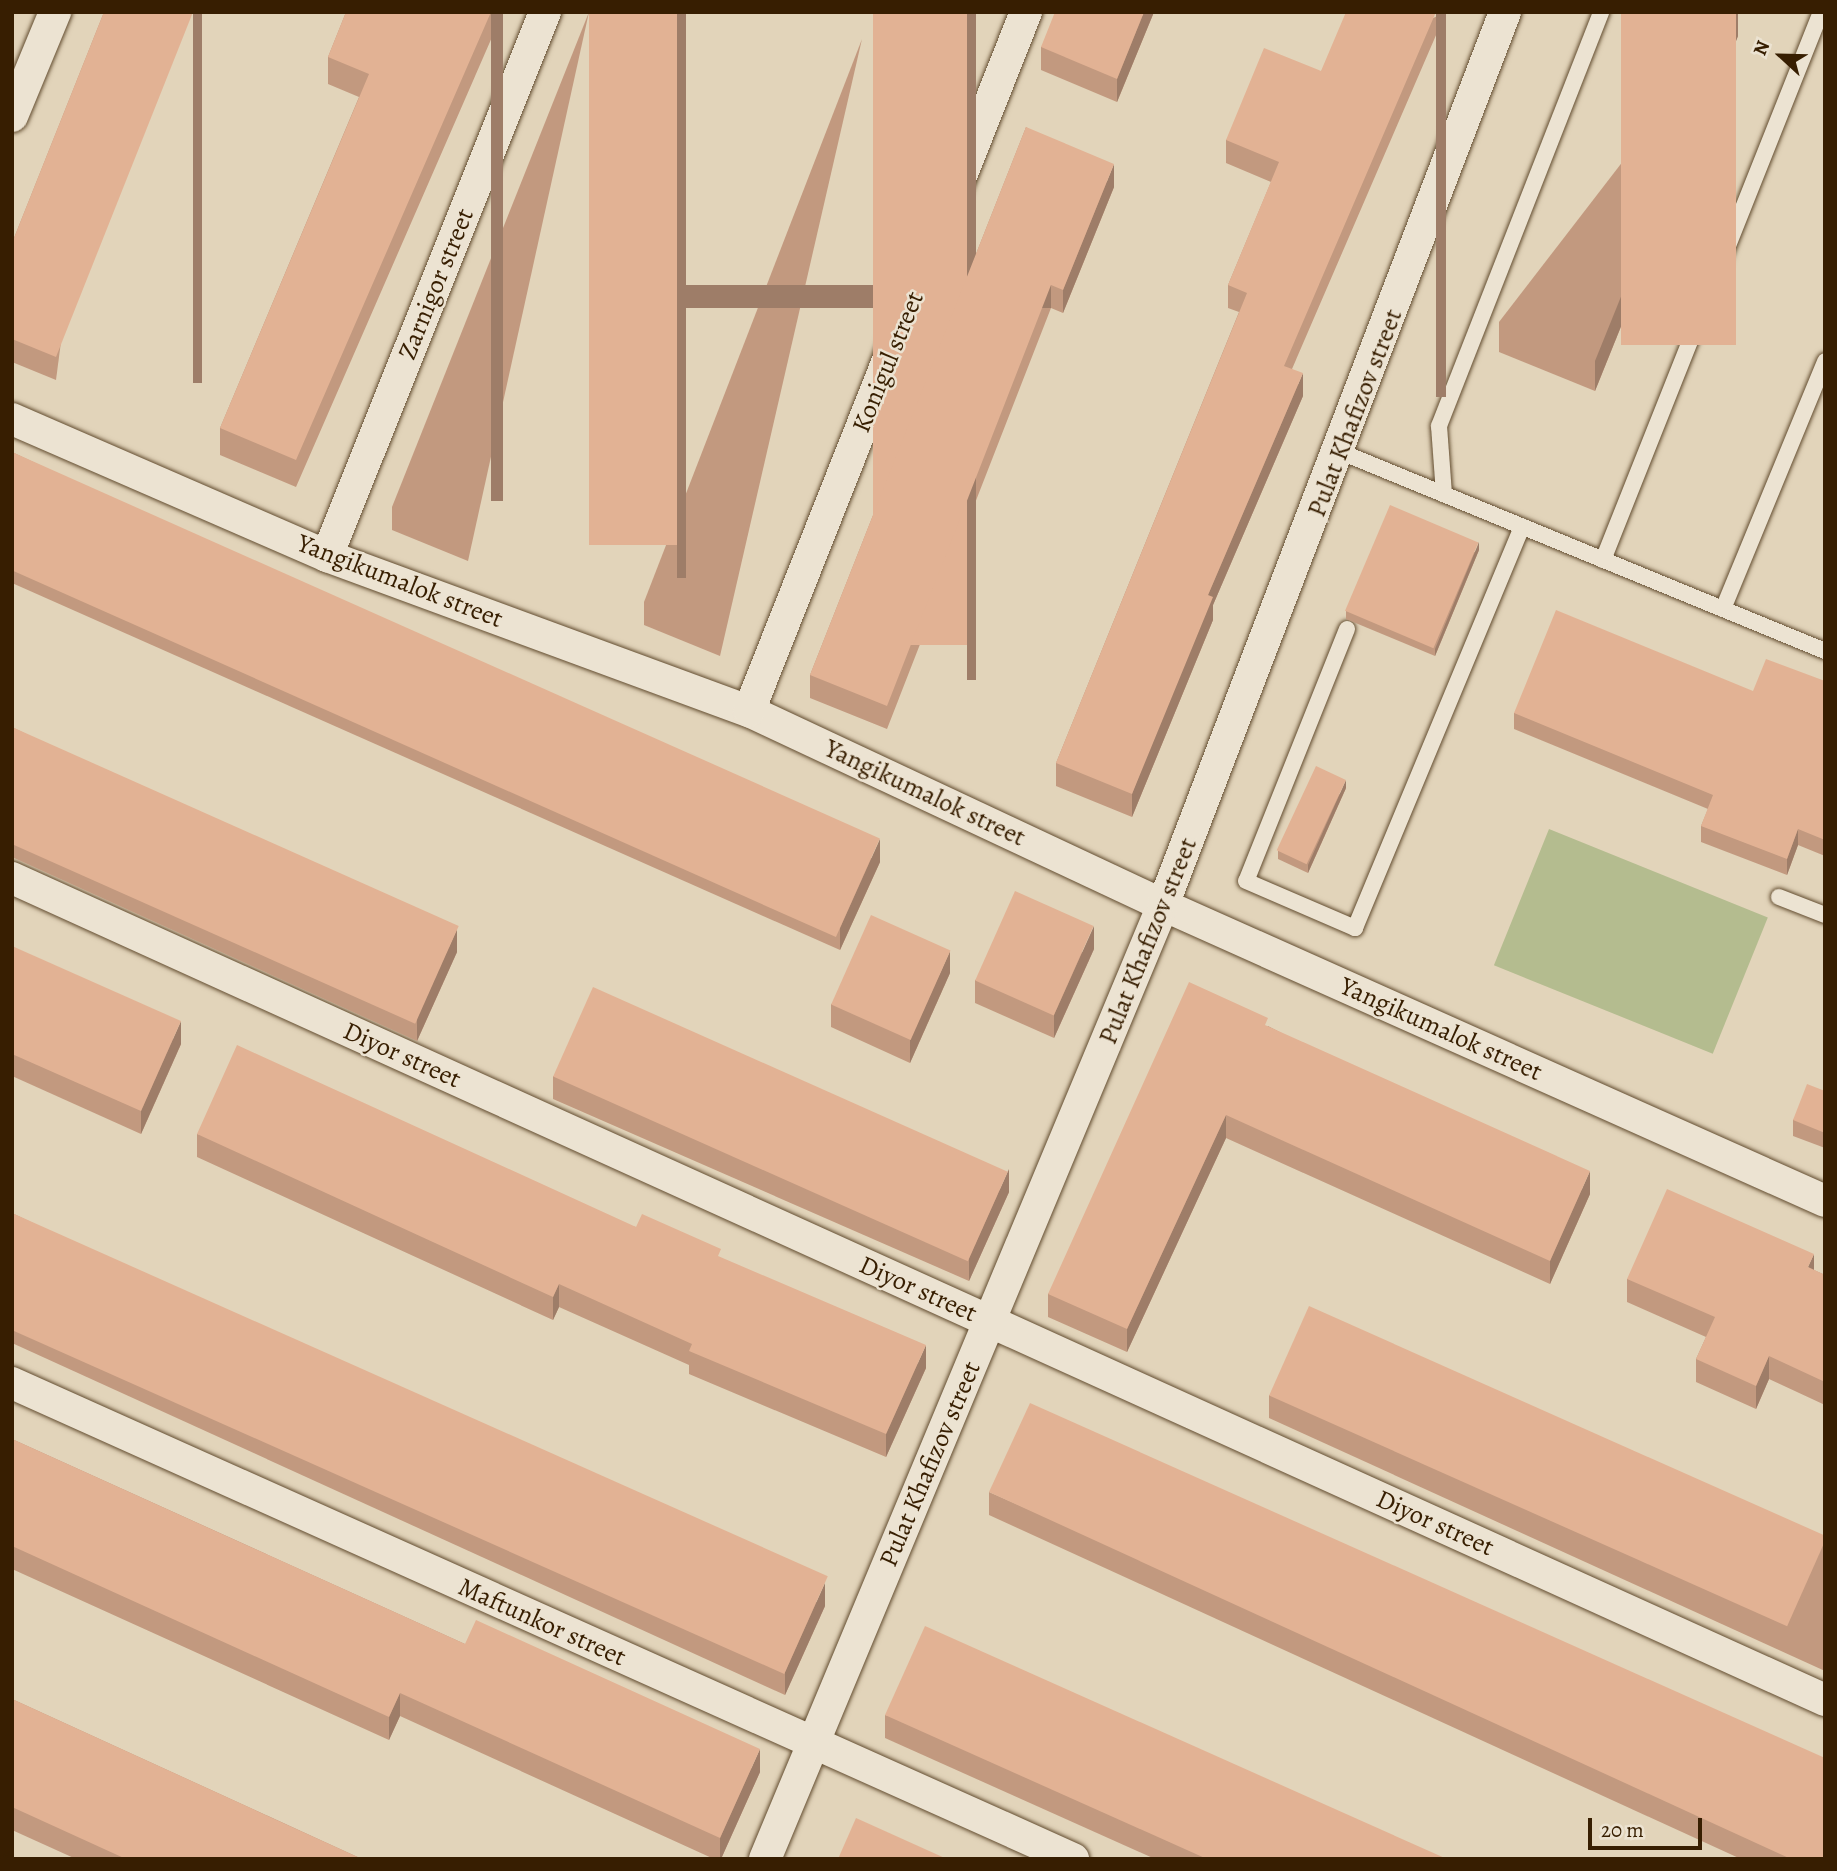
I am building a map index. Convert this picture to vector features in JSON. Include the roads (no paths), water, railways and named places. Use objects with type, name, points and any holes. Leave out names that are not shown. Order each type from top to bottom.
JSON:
[{"type":"street","points":[[12,116],[55,12]]},
{"type":"street","name":"Zarnigor street","points":[[327,556],[545,12]]},
{"type":"street","name":"Konigul street","points":[[749,711],[1026,12]]},
{"type":"street","name":"Pulat Khafizov street","points":[[765,1859],[1163,905],[1341,452],[1505,12]]},
{"type":"street","name":"Yangikumalok street","points":[[12,419],[327,556],[749,711],[1163,905],[1825,1201]]},
{"type":"street","name":"Diyor street","points":[[12,878],[1825,1700]]},
{"type":"street","name":"Maftunkor street","points":[[12,1383],[1073,1859]]},
{"type":"lane","points":[[1444,494],[1439,426],[1601,12]]},
{"type":"lane","points":[[1603,559],[1821,12]]},
{"type":"lane","points":[[1723,609],[1825,361]]},
{"type":"lane","points":[[1341,452],[1825,651]]},
{"type":"lane","points":[[1347,629],[1246,881],[1355,928],[1522,526]]},
{"type":"lane","points":[[1779,897],[1825,915]]}]
